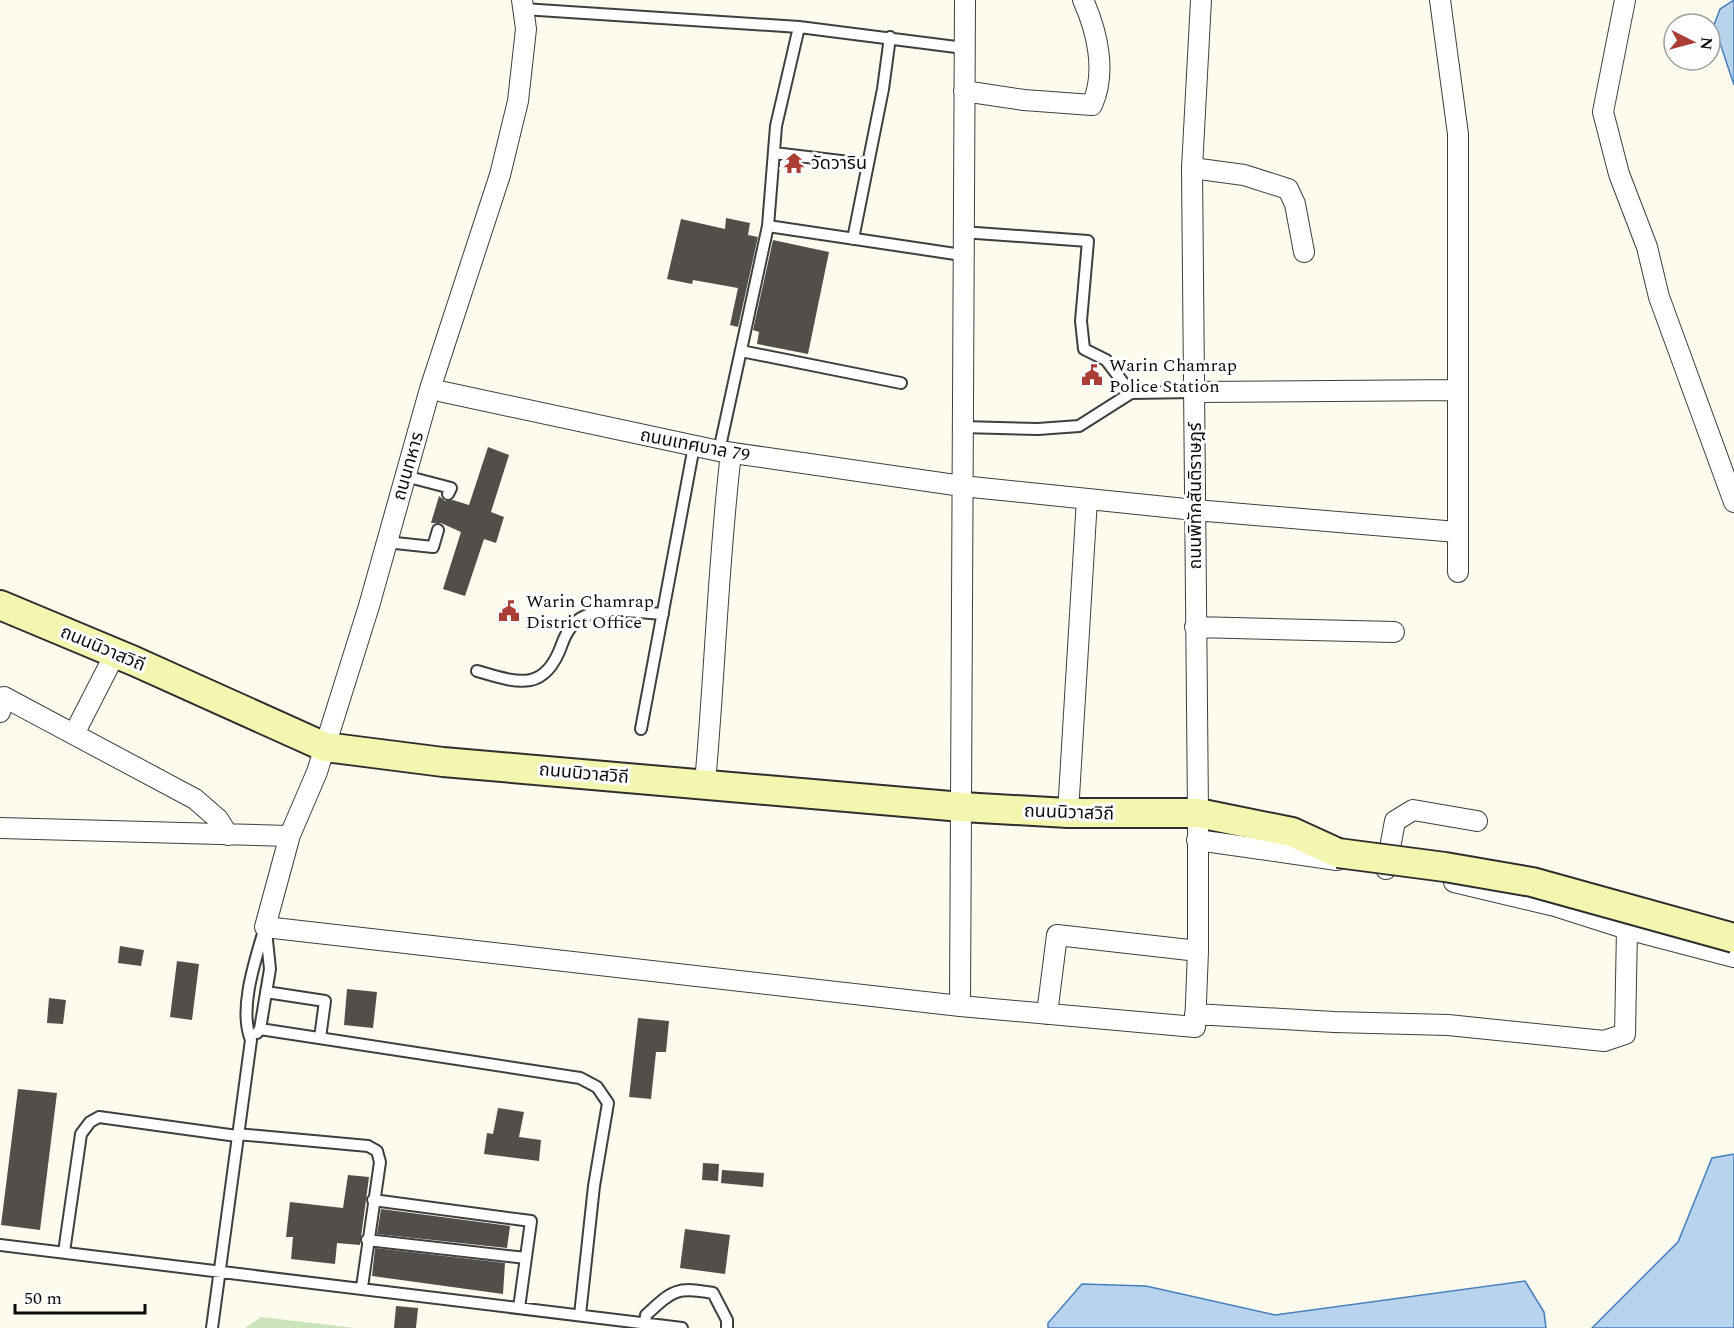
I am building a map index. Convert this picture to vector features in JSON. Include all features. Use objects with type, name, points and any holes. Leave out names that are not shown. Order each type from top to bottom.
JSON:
[{"type":"main road","name":"ถนนนิวาสวิถี","points":[[0,605],[325,747],[443,762],[962,807],[1068,813],[1197,826],[1292,832],[1338,853],[1445,867],[1532,882],[1734,938]]},
{"type":"street","points":[[960,1006],[962,232],[965,0]]},
{"type":"street","points":[[964,91],[1024,100],[1092,105],[1096,88],[1098,51],[1093,22],[1083,0]]},
{"type":"street","name":"ถนนพิทักสันติราษฎร์","points":[[1196,1014],[1198,951],[1192,168],[1201,0]]},
{"type":"street","points":[[1440,0],[1439,8],[1458,135],[1456,390],[1458,572]]},
{"type":"street","points":[[1625,0],[1603,112],[1620,174],[1647,247],[1659,297],[1734,502]]},
{"type":"street","name":"ถนนทหาร","points":[[265,927],[290,836],[325,747],[369,606],[430,389],[500,175],[518,100],[526,29],[522,4]]},
{"type":"street","points":[[1192,168],[1244,175],[1288,189],[1295,204],[1304,252]]},
{"type":"street","name":"ถนนเทศบาล 79","points":[[430,389],[725,452],[962,486],[1195,510],[1457,532]]},
{"type":"street","points":[[1194,392],[1456,390]]},
{"type":"street","points":[[705,783],[716,661],[725,452]]},
{"type":"street","points":[[1068,813],[1088,500]]},
{"type":"street","points":[[1195,627],[1394,632]]},
{"type":"street","points":[[74,734],[115,654]]},
{"type":"street","points":[[1,703],[74,734],[195,799],[218,819],[228,835]]},
{"type":"street","points":[[1386,869],[1395,821],[1413,810],[1477,821]]},
{"type":"street","points":[[1197,826],[1490,890],[1734,957]]},
{"type":"street","points":[[0,828],[290,836]]},
{"type":"street","points":[[265,927],[960,1006],[1195,1027],[1196,1014],[1334,1022],[1448,1025],[1604,1041],[1625,1034],[1627,929]]},
{"type":"street","points":[[1047,1014],[1057,935],[1198,951]]},
{"type":"lane","points":[[522,4],[799,27],[964,48]]},
{"type":"lane","points":[[725,452],[741,351],[768,226],[776,126],[799,27]]},
{"type":"lane","points":[[853,239],[866,164],[883,89],[890,37]]},
{"type":"lane","points":[[774,153],[866,164]]},
{"type":"lane","points":[[768,226],[962,255]]},
{"type":"lane","points":[[962,232],[1088,241],[1081,321],[1084,349],[1106,360],[1131,393]]},
{"type":"lane","points":[[741,351],[901,383]]},
{"type":"lane","points":[[962,427],[1038,429],[1079,426],[1131,393],[1194,392]]},
{"type":"lane","points":[[641,729],[694,446]]},
{"type":"lane","points":[[405,476],[451,488],[448,494]]},
{"type":"lane","points":[[386,542],[433,547],[438,530]]},
{"type":"lane","points":[[477,671],[511,681],[534,680],[550,670],[570,628],[583,616],[603,612],[663,614]]},
{"type":"lane","points":[[212,1328],[251,1040],[260,1029],[270,969],[265,927]]},
{"type":"lane","points":[[251,1040],[245,1026],[251,979],[265,927]]},
{"type":"lane","points":[[266,992],[325,1001],[320,1038]]},
{"type":"lane","points":[[260,1029],[579,1078],[597,1087],[608,1103],[594,1186],[580,1315]]},
{"type":"lane","points":[[64,1252],[81,1134],[90,1122],[99,1117],[237,1135],[368,1146],[377,1151],[380,1162],[362,1287]]},
{"type":"lane","points":[[373,1200],[531,1221],[519,1308]]},
{"type":"lane","points":[[367,1240],[526,1258]]},
{"type":"lane","points":[[0,1245],[219,1269],[682,1328]]},
{"type":"lane","points":[[645,1324],[646,1315],[672,1291],[696,1290],[713,1293],[727,1320],[727,1328]]},
{"type":"green space","points":[[261,1317],[356,1328],[245,1328]]},
{"type":"water","points":[[1734,0],[1734,85],[1722,49],[1722,12],[1719,12]]},
{"type":"water","points":[[1734,1154],[1734,1328],[1592,1328],[1678,1242],[1712,1158]]},
{"type":"water","points":[[1525,1281],[1544,1312],[1546,1328],[1048,1328],[1048,1323],[1082,1284],[1146,1286],[1275,1315]]},
{"type":"building","points":[[726,218],[750,223],[748,235],[758,237],[738,327],[730,325],[738,288],[693,280],[692,284],[667,279],[681,219],[725,229]]},
{"type":"building","points":[[773,240],[829,252],[808,354],[757,344],[759,332],[753,330]]},
{"type":"building","points":[[488,447],[509,455],[491,512],[504,517],[496,543],[484,539],[465,596],[443,589],[461,532],[441,523],[431,523],[439,496],[445,501],[453,500],[469,505]]},
{"type":"building","points":[[120,946],[144,950],[141,966],[118,963]]},
{"type":"building","points":[[177,961],[199,964],[192,1020],[170,1017]]},
{"type":"building","points":[[347,989],[377,992],[373,1028],[344,1025]]},
{"type":"building","points":[[49,998],[66,1000],[63,1024],[47,1023]]},
{"type":"building","points":[[638,1018],[669,1021],[666,1052],[656,1052],[651,1099],[629,1097]]},
{"type":"building","points":[[18,1089],[57,1093],[40,1230],[1,1225]]},
{"type":"building","points":[[498,1108],[524,1112],[519,1137],[541,1140],[539,1161],[484,1154],[487,1133],[493,1134]]},
{"type":"building","points":[[703,1163],[719,1164],[718,1181],[702,1180]]},
{"type":"building","points":[[722,1170],[764,1173],[763,1187],[721,1183]]},
{"type":"building","points":[[348,1175],[369,1177],[360,1245],[337,1243],[335,1264],[291,1259],[293,1237],[286,1237],[290,1202],[343,1208]]},
{"type":"building","points":[[381,1209],[510,1226],[507,1248],[377,1234]]},
{"type":"building","points":[[685,1229],[730,1235],[725,1274],[680,1268]]},
{"type":"building","points":[[375,1248],[505,1263],[503,1294],[372,1276]]},
{"type":"building","points":[[396,1306],[418,1308],[416,1328],[394,1328]]},
{"type":"place","name":"วัดวาริน","points":[[794,163]]},
{"type":"place","name":"Warin Chamrap Police Station","points":[[1092,375]]},
{"type":"place","name":"Warin Chamrap District Office","points":[[509,611]]}]
